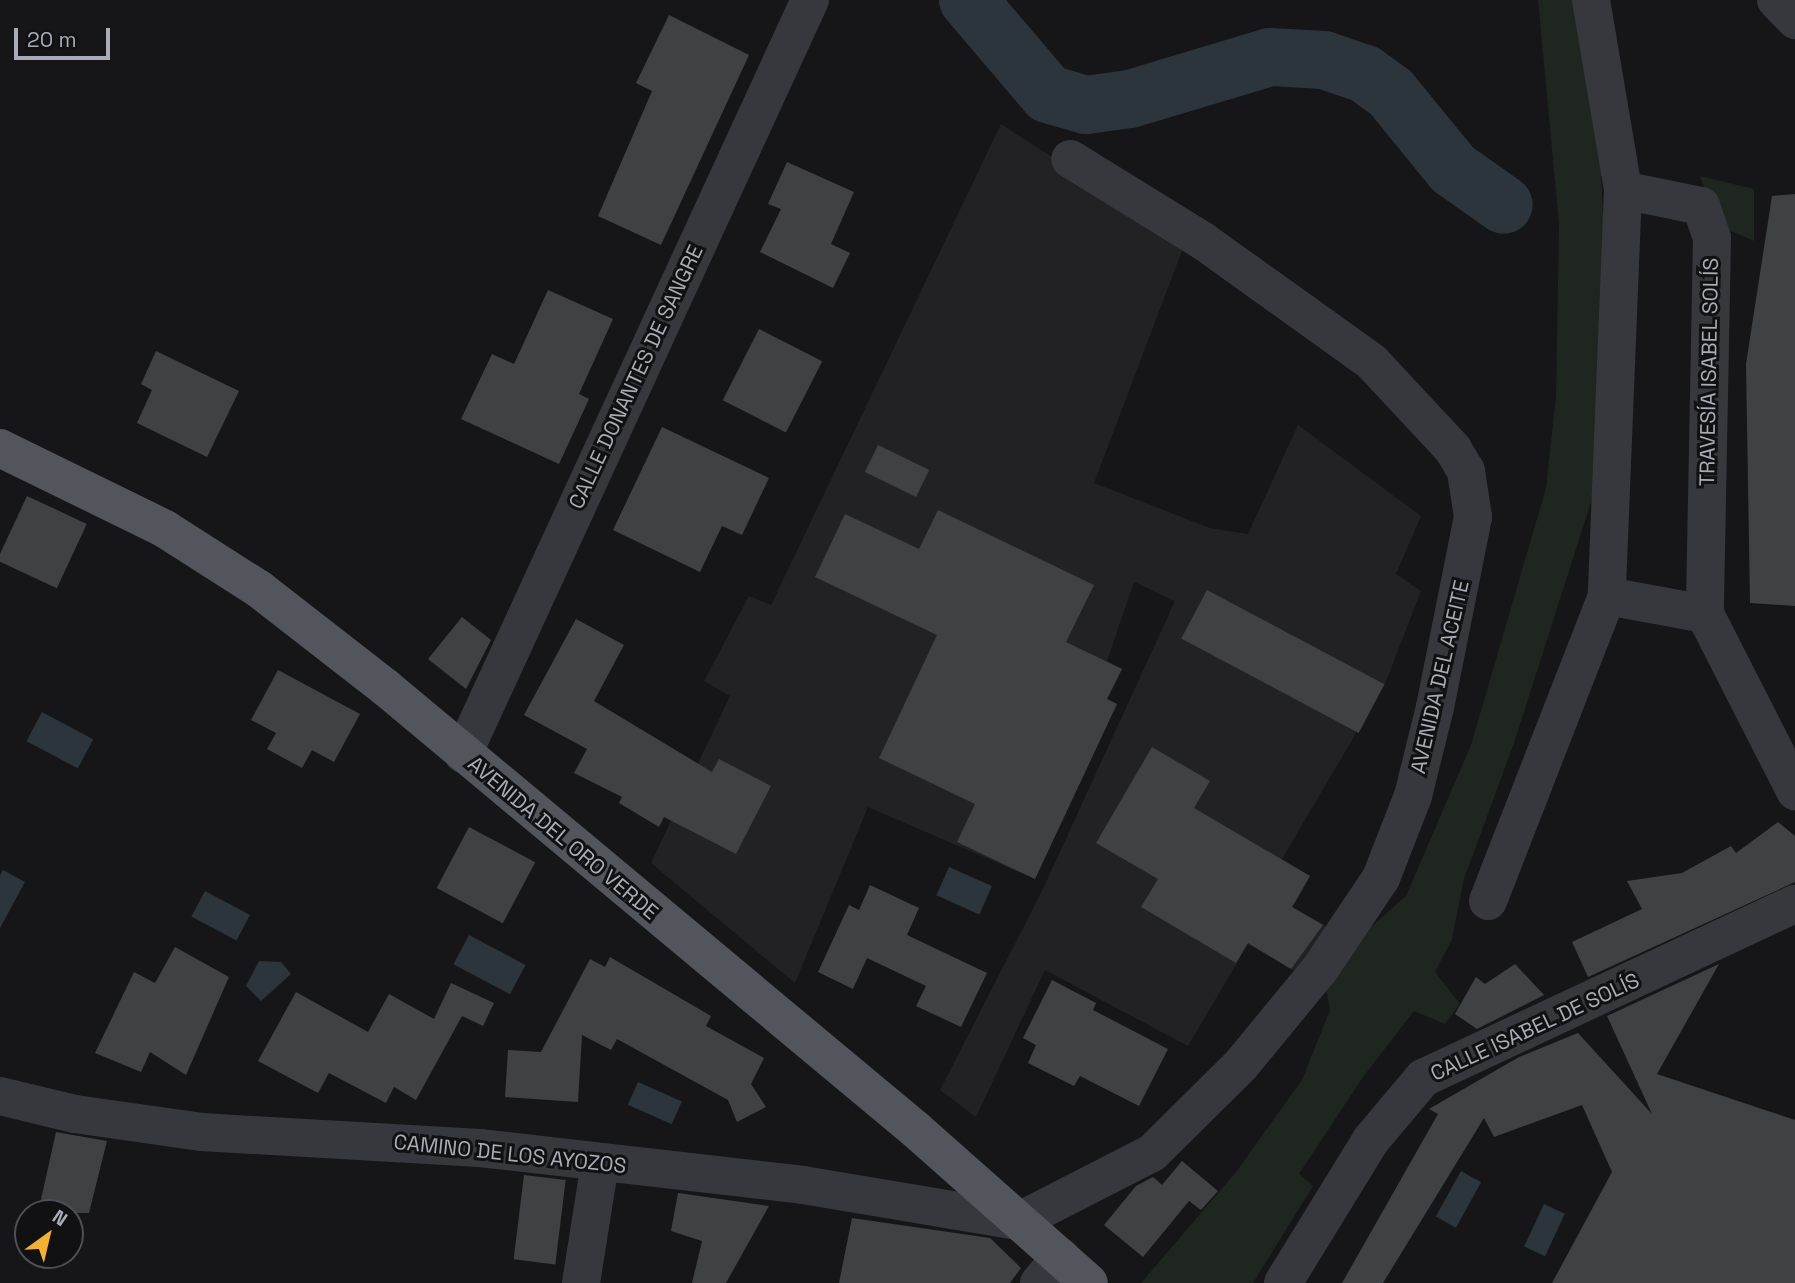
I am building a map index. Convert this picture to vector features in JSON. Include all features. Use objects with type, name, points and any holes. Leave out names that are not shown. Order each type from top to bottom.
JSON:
[{"type":"main road","name":"AVENIDA DEL ORO VERDE","points":[[0,448],[165,529],[259,589],[463,754],[1019,1221],[1050,1270],[1089,1283]]},
{"type":"street","name":"CALLE DONANTES DE SANGRE","points":[[463,754],[810,0]]},
{"type":"street","points":[[1488,901],[1607,596],[1623,190],[1591,0]]},
{"type":"street","points":[[1776,0],[1795,20]]},
{"type":"street","name":"AVENIDA DEL ACEITE","points":[[1019,1221],[1126,1170],[1187,1122],[1240,1066],[1354,923],[1381,878],[1412,796],[1462,588],[1473,517],[1466,471],[1453,449],[1418,405],[1372,362],[1203,241],[1070,159]]},
{"type":"street","name":"TRAVESÍA ISABEL SOLÍS","points":[[1623,190],[1701,206],[1712,238],[1705,614],[1795,791]]},
{"type":"street","points":[[1607,596],[1705,614]]},
{"type":"street","name":"CALLE ISABEL DE SOLÍS","points":[[1283,1283],[1371,1140],[1423,1078],[1795,904]]},
{"type":"street","name":"CAMINO DE LOS AYOZOS","points":[[0,1096],[75,1114],[201,1132],[480,1148],[803,1185],[1019,1221]]},
{"type":"street","points":[[581,1283],[600,1163]]},
{"type":"shaded area","points":[[1538,0],[1590,0],[1594,24],[1608,321],[1607,452],[1514,743],[1464,879],[1452,939],[1435,972],[1460,1004],[1445,1024],[1414,1011],[1363,1077],[1299,1174],[1313,1186],[1253,1283],[1141,1283],[1236,1172],[1302,1080],[1330,1010],[1326,989],[1362,935],[1406,896],[1471,745],[1546,488],[1556,396],[1559,224]]},
{"type":"shaded area","points":[[1001,124],[1185,243],[1094,483],[1210,528],[1248,534],[1298,425],[1421,516],[1396,574],[1421,591],[1385,684],[1282,859],[1310,876],[1293,907],[1326,926],[1298,973],[1248,944],[1188,1046],[1045,970],[976,1117],[940,1090],[1042,891],[1175,601],[1134,582],[1107,661],[1122,669],[1107,699],[1117,704],[1035,879],[868,807],[795,983],[651,863],[730,696],[704,681],[749,596],[771,605]]},
{"type":"shaded area","points":[[1700,176],[1754,189],[1754,241],[1717,225]]},
{"type":"shaded area","points":[[42,712],[93,739],[78,768],[27,741]]},
{"type":"shaded area","points":[[949,867],[992,886],[979,914],[936,895]]},
{"type":"shaded area","points":[[3,870],[25,882],[0,928],[0,875]]},
{"type":"shaded area","points":[[205,891],[250,915],[236,941],[191,917]]},
{"type":"shaded area","points":[[469,935],[526,965],[510,994],[454,964]]},
{"type":"shaded area","points":[[259,961],[281,962],[291,974],[261,1001],[246,986]]},
{"type":"shaded area","points":[[638,1082],[682,1102],[672,1124],[628,1105]]},
{"type":"shaded area","points":[[1461,1171],[1481,1182],[1456,1228],[1436,1216]]},
{"type":"shaded area","points":[[1544,1204],[1565,1214],[1545,1256],[1524,1247]]},
{"type":"building","points":[[669,15],[749,55],[661,245],[598,216],[652,91],[636,83]]},
{"type":"building","points":[[787,162],[854,192],[831,244],[850,253],[833,288],[760,252],[781,209],[768,204]]},
{"type":"building","points":[[1795,194],[1795,606],[1750,603],[1746,364],[1772,196]]},
{"type":"building","points":[[548,290],[613,319],[579,394],[589,399],[559,464],[461,419],[492,354],[514,364]]},
{"type":"building","points":[[759,329],[822,361],[786,433],[723,400]]},
{"type":"building","points":[[156,351],[239,391],[207,457],[137,423],[152,390],[141,384]]},
{"type":"building","points":[[662,427],[769,478],[742,535],[722,526],[700,572],[613,530]]},
{"type":"building","points":[[878,445],[929,470],[916,497],[865,472]]},
{"type":"building","points":[[27,496],[87,524],[57,588],[0,562],[0,554]]},
{"type":"building","points":[[938,510],[1094,585],[1066,642],[1122,669],[1107,699],[1117,704],[1035,879],[957,842],[975,804],[879,758],[937,635],[815,577],[845,514],[919,549]]},
{"type":"building","points":[[1207,590],[1384,684],[1359,733],[1181,639]]},
{"type":"building","points":[[462,617],[491,640],[466,689],[428,659]]},
{"type":"building","points":[[576,619],[624,645],[594,701],[712,772],[719,759],[771,786],[736,854],[664,817],[659,827],[619,803],[622,797],[574,773],[587,749],[524,715]]},
{"type":"building","points":[[278,670],[360,714],[334,762],[312,750],[302,768],[267,749],[276,733],[251,720]]},
{"type":"building","points":[[1152,747],[1210,781],[1194,808],[1310,876],[1292,907],[1323,925],[1291,969],[1248,943],[1236,963],[1141,907],[1158,879],[1096,843]]},
{"type":"building","points":[[1778,822],[1795,836],[1795,882],[1588,977],[1572,942],[1642,909],[1627,881],[1682,873],[1731,846],[1736,853]]},
{"type":"building","points":[[469,827],[535,862],[503,923],[437,888]]},
{"type":"building","points":[[870,885],[919,908],[907,935],[987,973],[961,1027],[916,1006],[926,986],[867,958],[853,989],[818,972],[849,905],[859,910]]},
{"type":"building","points":[[175,947],[229,977],[186,1075],[150,1052],[141,1072],[95,1053],[134,972],[155,983]]},
{"type":"building","points":[[610,957],[711,1016],[706,1026],[764,1058],[751,1084],[766,1107],[737,1122],[728,1100],[617,1039],[611,1050],[582,1035],[578,1102],[505,1097],[508,1050],[541,1052],[590,959],[605,967]]},
{"type":"building","points":[[1515,964],[1544,995],[1477,1029],[1455,1014],[1476,977],[1485,984]]},
{"type":"building","points":[[1719,964],[1657,1074],[1795,1120],[1795,1283],[1552,1283],[1612,1172],[1582,1105],[1494,1137],[1484,1118],[1383,1283],[1342,1283],[1438,1114],[1429,1109],[1519,1057],[1578,1033],[1652,1114],[1607,1016]]},
{"type":"building","points":[[1052,980],[1096,1003],[1093,1010],[1168,1049],[1139,1106],[1080,1076],[1074,1086],[1028,1063],[1036,1045],[1023,1038]]},
{"type":"building","points":[[451,983],[494,1003],[483,1026],[462,1016],[416,1100],[394,1087],[386,1103],[329,1073],[318,1093],[258,1061],[296,992],[368,1032],[389,994],[434,1019]]},
{"type":"building","points":[[56,1132],[107,1141],[89,1213],[84,1213],[84,1199],[41,1199]]},
{"type":"building","points":[[1182,1161],[1218,1191],[1201,1210],[1189,1201],[1143,1257],[1104,1225],[1136,1186],[1153,1177],[1162,1185]]},
{"type":"building","points":[[524,1175],[566,1180],[555,1264],[514,1259]]},
{"type":"building","points":[[678,1193],[769,1206],[726,1283],[692,1283],[702,1241],[671,1231]]},
{"type":"building","points":[[852,1218],[990,1238],[1021,1268],[1010,1283],[839,1283]]},
{"type":"waterway","points":[[968,0],[1048,94],[1086,105],[1130,99],[1270,57],[1324,60],[1365,74],[1391,93],[1453,169],[1504,205]]}]
